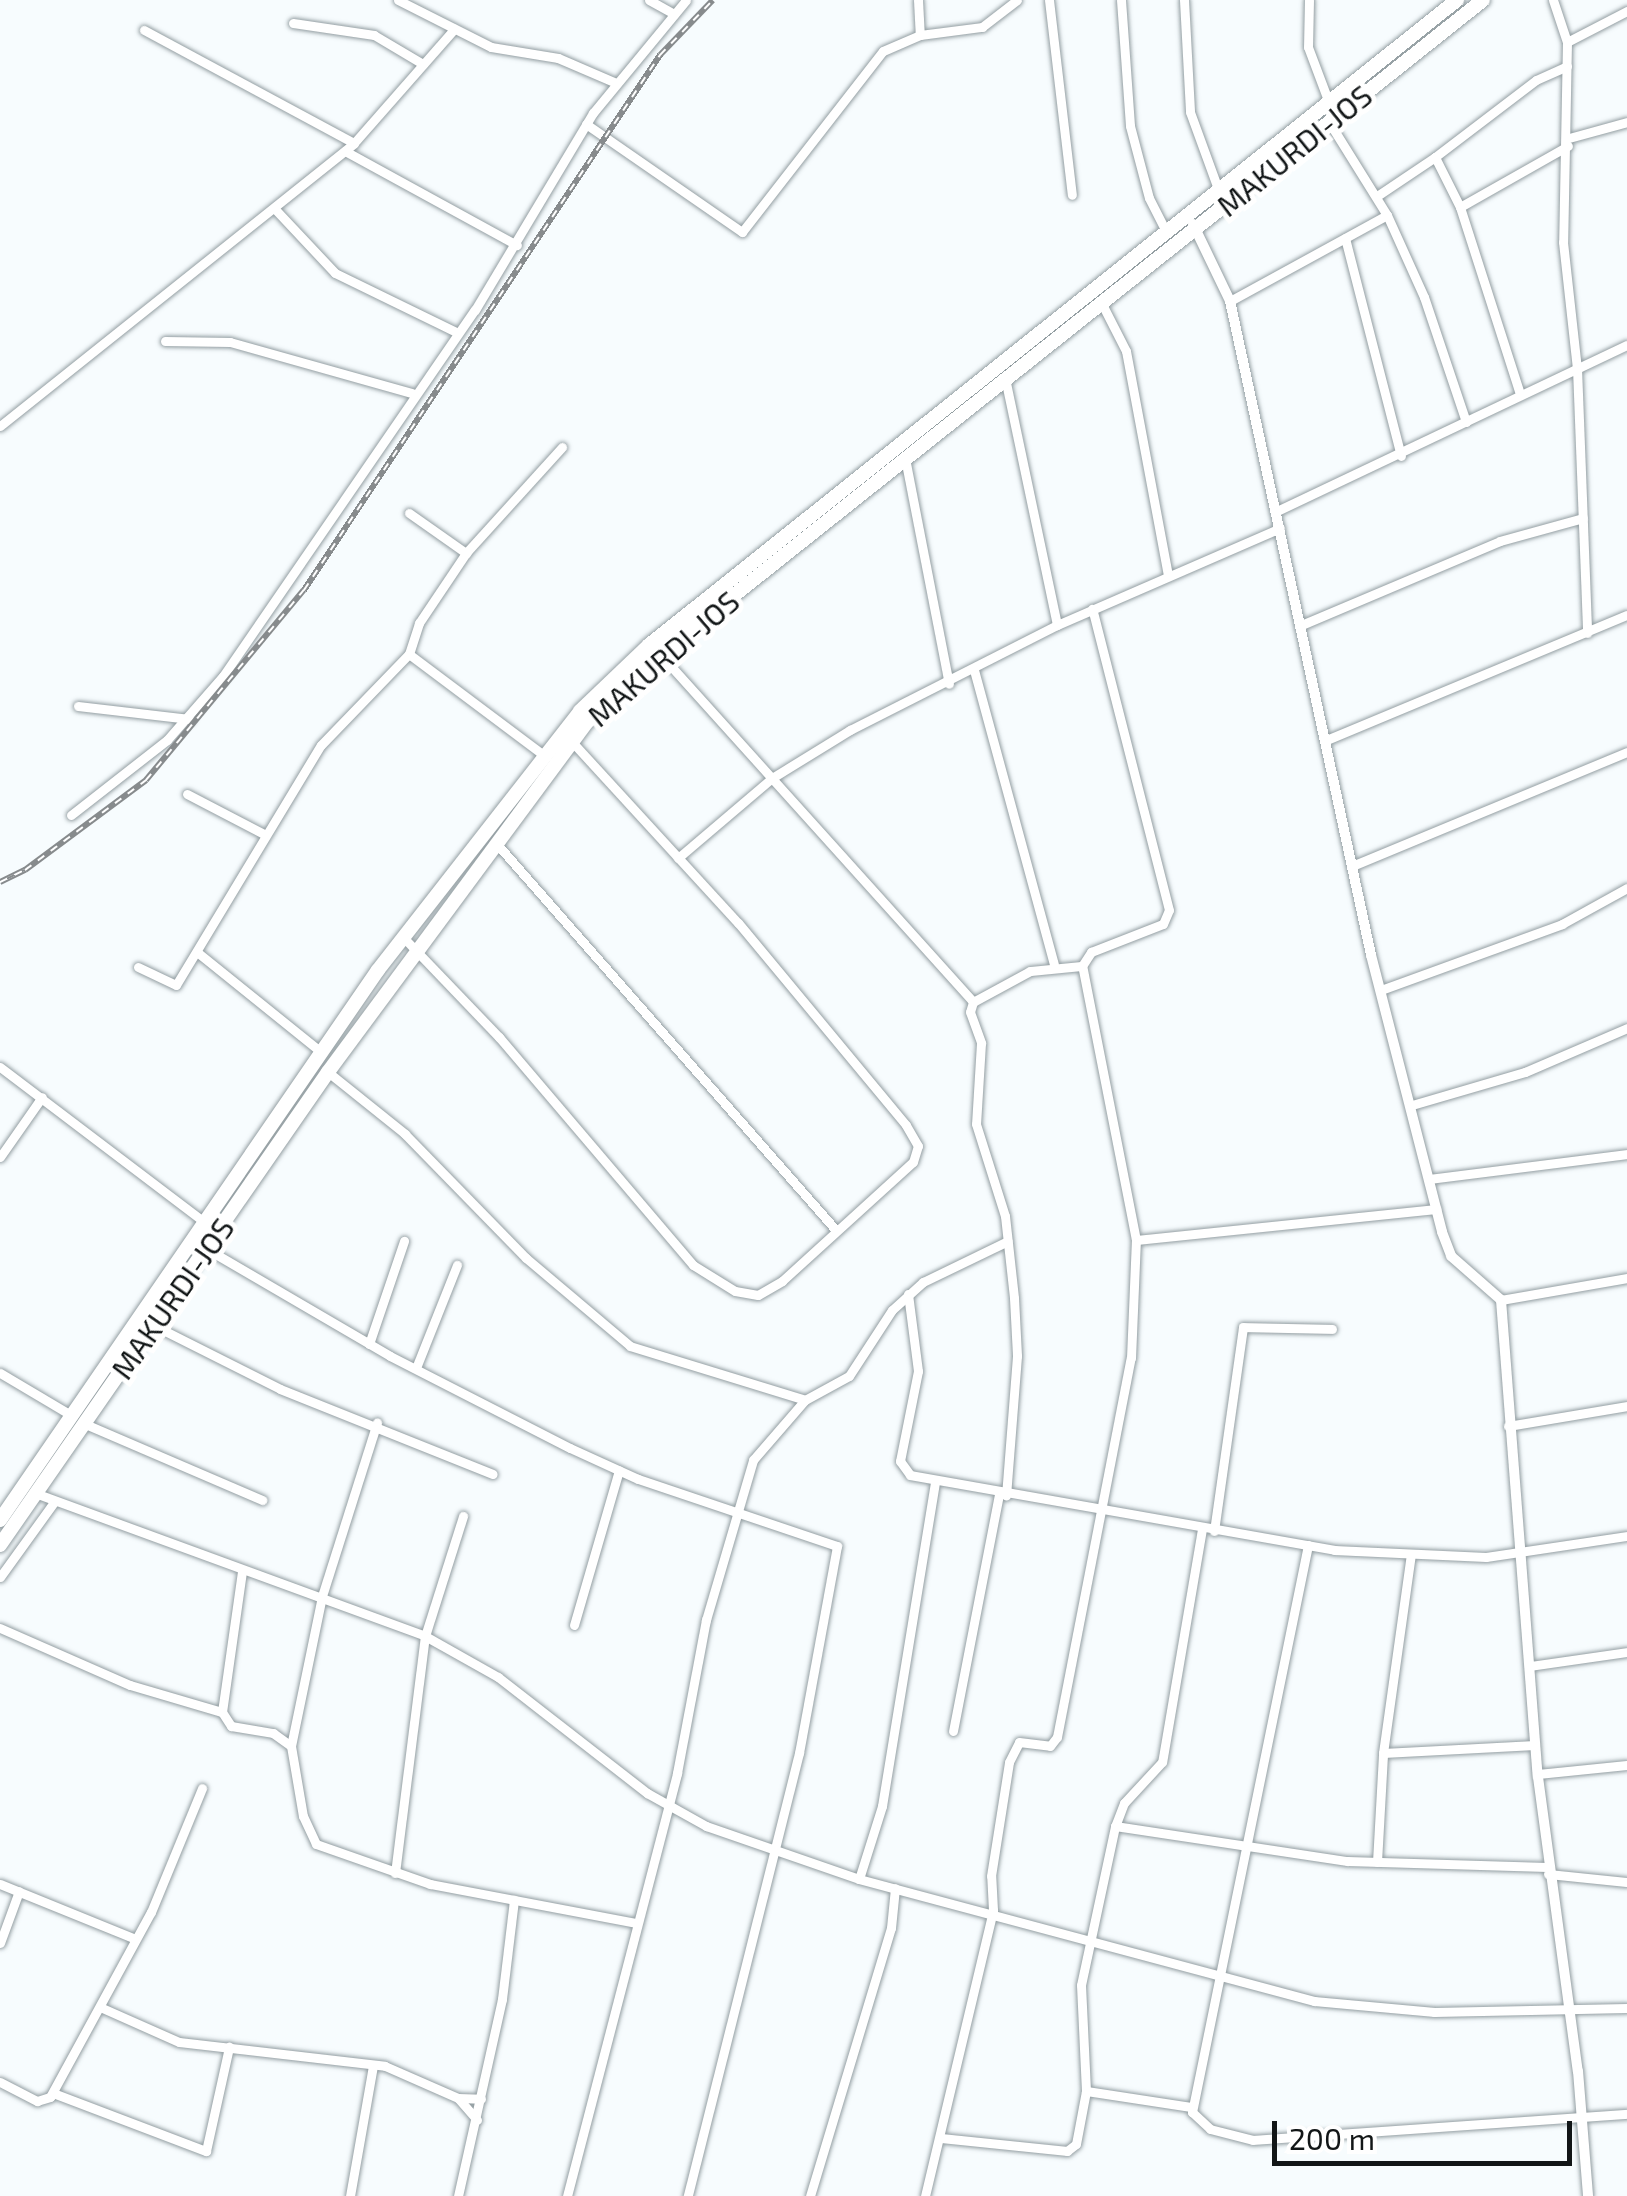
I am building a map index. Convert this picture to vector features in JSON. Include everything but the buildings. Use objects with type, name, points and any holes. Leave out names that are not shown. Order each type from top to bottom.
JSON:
[{"type":"highway","name":"MAKURDI-JOS","points":[[0,1546],[204,1222],[403,937],[542,754],[649,644],[1457,0]]},
{"type":"highway","name":"MAKURDI-JOS","points":[[0,1520],[153,1325],[328,1072],[494,841],[571,742],[660,654],[1483,0]]},
{"type":"street","points":[[398,0],[490,46],[584,66],[616,83]]},
{"type":"street","points":[[649,0],[672,13]]},
{"type":"street","points":[[71,815],[189,719],[273,606],[412,393],[458,333],[516,245],[586,124],[686,0]]},
{"type":"street","points":[[918,0],[920,35]]},
{"type":"street","points":[[586,124],[742,232],[882,51],[920,35],[970,32],[1017,0]]},
{"type":"street","points":[[1049,0],[1072,195]]},
{"type":"street","points":[[1121,0],[1130,126],[1149,198],[1166,231]]},
{"type":"street","points":[[1184,0],[1190,112],[1218,189]]},
{"type":"street","points":[[1309,0],[1308,47],[1330,103]]},
{"type":"street","points":[[1430,0],[1440,13]]},
{"type":"street","points":[[1553,0],[1566,42],[1569,142],[1563,242],[1578,368],[1586,633]]},
{"type":"street","points":[[1566,42],[1627,12]]},
{"type":"street","points":[[292,23],[374,35],[423,64]]},
{"type":"street","points":[[0,426],[345,151],[454,29]]},
{"type":"street","points":[[144,30],[354,143]]},
{"type":"street","points":[[1377,196],[1536,80],[1567,66]]},
{"type":"street","points":[[1329,122],[1388,215],[1424,297],[1466,422]]},
{"type":"street","points":[[1460,207],[1569,142],[1627,122]]},
{"type":"street","points":[[345,151],[516,245]]},
{"type":"street","points":[[1435,156],[1460,207],[1520,394]]},
{"type":"street","points":[[274,208],[335,273],[458,333]]},
{"type":"street","points":[[1186,215],[1230,301],[1352,866],[1436,1209],[1451,1256],[1501,1300],[1538,1774],[1588,2196]]},
{"type":"street","points":[[1230,301],[1388,215]]},
{"type":"street","points":[[1345,238],[1401,456]]},
{"type":"street","points":[[1102,302],[1126,351],[1168,576]]},
{"type":"street","points":[[165,341],[230,342],[412,393]]},
{"type":"street","points":[[1277,511],[1401,456],[1520,394],[1627,346]]},
{"type":"street","points":[[1005,378],[1058,625]]},
{"type":"street","points":[[138,967],[176,985],[262,833],[320,746],[410,654],[419,623],[466,554],[562,447]]},
{"type":"street","points":[[905,458],[949,684]]},
{"type":"street","points":[[408,513],[466,554]]},
{"type":"street","points":[[1298,626],[1500,541],[1584,518]]},
{"type":"street","points":[[678,858],[772,778],[850,730],[949,684],[1092,609],[1280,528]]},
{"type":"street","points":[[925,2196],[993,1910],[991,1876],[1009,1762],[1019,1742],[1050,1746],[1056,1740],[1131,1358],[1136,1240],[1082,966],[1091,952],[1163,924],[1169,910],[1092,609]]},
{"type":"street","points":[[1324,741],[1627,616]]},
{"type":"street","points":[[410,654],[542,754]]},
{"type":"street","points":[[660,654],[973,1002]]},
{"type":"street","points":[[974,670],[1054,964]]},
{"type":"street","points":[[78,706],[189,719]]},
{"type":"street","points":[[403,937],[692,1264],[736,1291],[765,1293],[913,1162],[915,1136],[678,858],[571,742]]},
{"type":"street","points":[[1352,866],[1627,752]]},
{"type":"street","points":[[187,794],[262,833]]},
{"type":"street","points":[[494,841],[835,1229]]},
{"type":"street","points":[[1381,990],[1562,924],[1627,888]]},
{"type":"street","points":[[197,952],[321,1052]]},
{"type":"street","points":[[952,1731],[1003,1495],[1017,1356],[1008,1241],[976,1124],[981,1044],[970,1012],[973,1002],[1054,964],[1082,966]]},
{"type":"street","points":[[1412,1105],[1526,1072],[1627,1028]]},
{"type":"street","points":[[0,1067],[204,1222]]},
{"type":"street","points":[[328,1072],[404,1134],[526,1258],[630,1346],[805,1400]]},
{"type":"street","points":[[0,1158],[42,1098]]},
{"type":"street","points":[[1428,1179],[1627,1154]]},
{"type":"street","points":[[1136,1240],[1436,1209]]},
{"type":"street","points":[[370,1344],[404,1241]]},
{"type":"street","points":[[567,2196],[668,1805],[734,1512],[753,1460],[805,1400],[849,1376],[892,1310],[908,1294],[1008,1241]]},
{"type":"street","points":[[207,1249],[370,1344],[619,1470],[837,1546],[773,1854],[688,2196]]},
{"type":"street","points":[[416,1368],[457,1265]]},
{"type":"street","points":[[1501,1300],[1627,1278]]},
{"type":"street","points":[[908,1294],[919,1346],[917,1389],[900,1461],[910,1476],[1308,1546],[1411,1554],[1518,1555],[1627,1536]]},
{"type":"street","points":[[892,1310],[912,1321]]},
{"type":"street","points":[[153,1325],[280,1389],[377,1422],[494,1474]]},
{"type":"street","points":[[941,2138],[1068,2151],[1078,2140],[1086,2091],[1080,1985],[1124,1803],[1162,1762],[1243,1327],[1332,1330]]},
{"type":"street","points":[[0,1373],[78,1419],[262,1500]]},
{"type":"street","points":[[1508,1426],[1627,1406]]},
{"type":"street","points":[[377,1422],[322,1596],[291,1746],[310,1837],[395,1873],[636,1923]]},
{"type":"street","points":[[574,1625],[619,1470]]},
{"type":"street","points":[[859,1878],[882,1806],[935,1482]]},
{"type":"street","points":[[35,1493],[425,1636],[498,1677],[668,1805],[773,1854],[894,1888],[993,1910],[1219,1978],[1364,2008],[1627,2008]]},
{"type":"street","points":[[0,1577],[3,1566],[54,1502]]},
{"type":"street","points":[[395,1873],[425,1636],[463,1516]]},
{"type":"street","points":[[1190,2107],[1251,1846],[1308,1546]]},
{"type":"street","points":[[1377,1862],[1382,1754],[1411,1554]]},
{"type":"street","points":[[242,1572],[222,1712],[231,1726],[274,1733],[291,1746]]},
{"type":"street","points":[[0,1628],[130,1685],[222,1712]]},
{"type":"street","points":[[1530,1666],[1627,1652]]},
{"type":"street","points":[[1382,1754],[1536,1745]]},
{"type":"street","points":[[1538,1774],[1627,1766]]},
{"type":"street","points":[[0,2082],[41,2102],[53,2093],[132,1938],[151,1912],[202,1788]]},
{"type":"street","points":[[1116,1826],[1377,1862],[1548,1870],[1627,1882]]},
{"type":"street","points":[[0,1884],[132,1938]]},
{"type":"street","points":[[810,2196],[891,1928],[894,1888]]},
{"type":"street","points":[[0,1943],[19,1890]]},
{"type":"street","points":[[458,2196],[481,2099],[514,1900]]},
{"type":"street","points":[[100,2007],[179,2042],[400,2069],[458,2098],[481,2099]]},
{"type":"street","points":[[53,2093],[206,2152],[229,2047]]},
{"type":"street","points":[[350,2196],[373,2064]]},
{"type":"street","points":[[1086,2091],[1190,2107],[1210,2129],[1253,2140],[1580,2114],[1627,2114]]},
{"type":"street","points":[[458,2098],[476,2120]]},
{"type":"railway","points":[[0,882],[25,870],[146,780],[304,590],[660,55],[713,0]]}]
